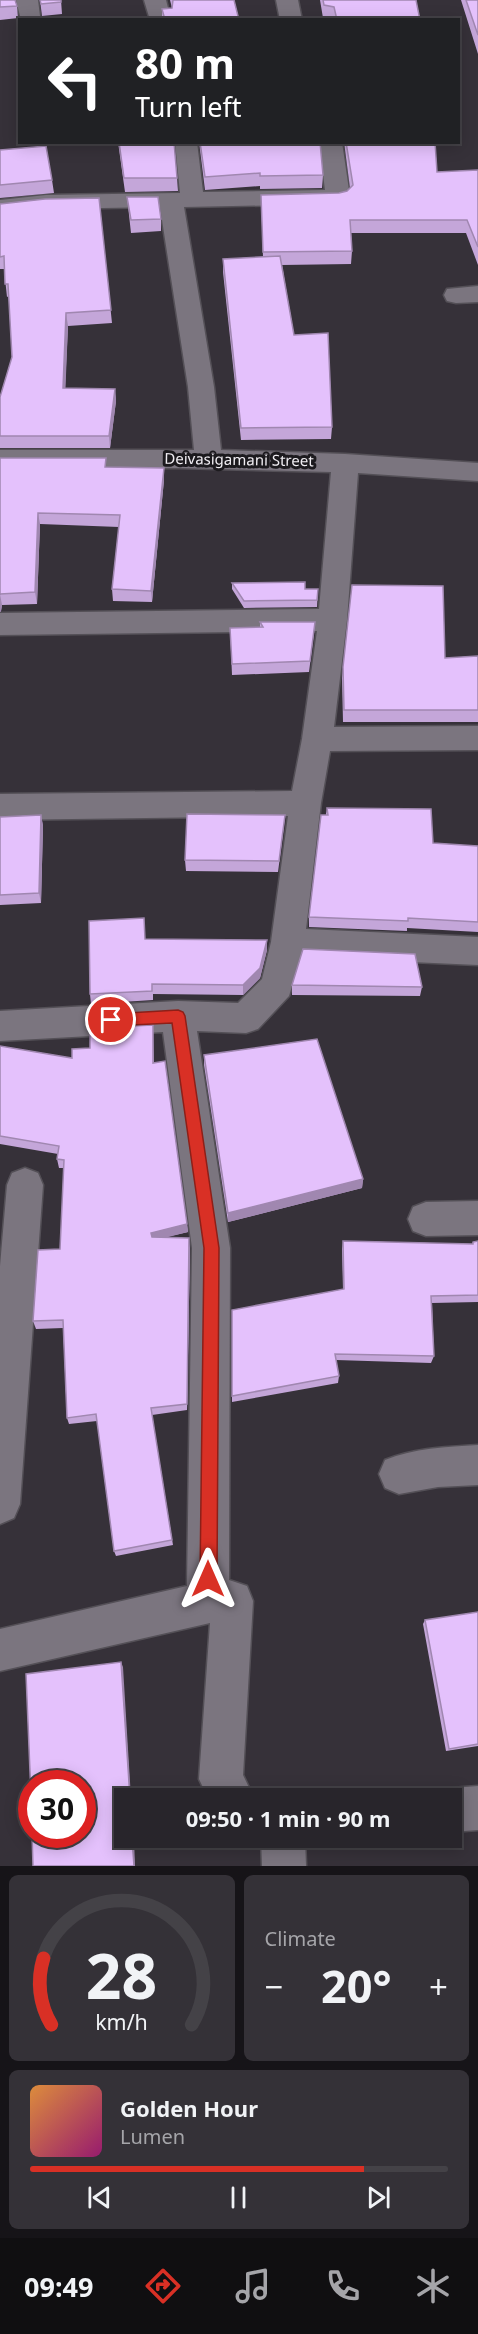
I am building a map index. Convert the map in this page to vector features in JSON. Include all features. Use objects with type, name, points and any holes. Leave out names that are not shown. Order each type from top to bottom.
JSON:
[{"type":"street","points":[[155,0],[160,18]]},
{"type":"street","points":[[287,0],[291,18]]},
{"type":"street","points":[[186,144],[182,199],[208,458]]},
{"type":"street","points":[[0,207],[46,202],[338,197],[330,144]]},
{"type":"street","name":"Deivasigamani Street","points":[[0,459],[208,458],[345,463],[478,472]]},
{"type":"street","points":[[0,1026],[178,1016],[246,1018],[277,986],[288,942],[305,803],[317,739],[333,620],[345,463]]},
{"type":"street","points":[[0,624],[333,620]]},
{"type":"street","points":[[317,739],[478,738]]},
{"type":"street","points":[[0,807],[305,803]]},
{"type":"street","points":[[288,942],[478,951]]},
{"type":"street","points":[[178,1016],[211,1248],[220,1601],[221,1779],[226,1788]]},
{"type":"street","points":[[0,1504],[25,1185]]},
{"type":"street","points":[[426,1219],[478,1218]]},
{"type":"street","points":[[399,1474],[438,1467],[478,1465]]},
{"type":"street","points":[[0,1650],[220,1601]]},
{"type":"street","points":[[462,1809],[478,1808]]},
{"type":"street","points":[[283,1848],[284,1866]]},
{"type":"building","points":[[0,0],[15,0],[17,6],[0,7]]},
{"type":"building","points":[[40,0],[61,0],[61,2],[41,4]]},
{"type":"building","points":[[173,0],[234,0],[238,18],[164,18],[162,9],[172,8]]},
{"type":"building","points":[[323,0],[416,0],[420,18],[337,18],[334,7],[324,5]]},
{"type":"building","points":[[466,0],[478,0],[478,35]]},
{"type":"building","points":[[119,144],[174,144],[177,178],[124,178]]},
{"type":"building","points":[[200,144],[320,144],[323,175],[260,176],[260,173],[205,177]]},
{"type":"building","points":[[346,144],[435,144],[437,172],[478,170],[478,247],[467,220],[350,220],[352,251],[263,252],[261,195],[339,193],[347,191],[353,185]]},
{"type":"building","points":[[46,146],[52,180],[0,185],[0,150]]},
{"type":"building","points":[[127,197],[158,197],[161,219],[131,220]]},
{"type":"building","points":[[99,198],[111,310],[66,313],[63,388],[115,389],[109,436],[0,436],[0,397],[12,357],[8,284],[5,284],[4,256],[0,257],[0,204],[45,199]]},
{"type":"building","points":[[280,256],[294,335],[328,333],[332,427],[241,428],[223,259]]},
{"type":"building","points":[[0,458],[106,458],[105,467],[164,468],[151,591],[112,589],[120,515],[38,513],[35,592],[0,594]]},
{"type":"building","points":[[305,582],[305,589],[318,589],[317,600],[244,601],[232,583]]},
{"type":"building","points":[[352,585],[443,586],[445,658],[478,656],[478,710],[344,710],[343,667]]},
{"type":"building","points":[[260,622],[315,622],[310,661],[232,664],[230,628],[263,627]]},
{"type":"building","points":[[327,808],[431,809],[433,843],[478,846],[478,922],[408,918],[408,921],[309,917],[321,815],[328,815]]},
{"type":"building","points":[[187,814],[285,815],[279,861],[185,860]]},
{"type":"building","points":[[41,815],[39,893],[0,895],[0,817]]},
{"type":"building","points":[[144,918],[145,939],[267,940],[260,968],[243,985],[152,984],[152,991],[90,994],[89,921]]},
{"type":"building","points":[[303,949],[415,954],[422,987],[292,985]]},
{"type":"building","points":[[153,1025],[153,1063],[165,1061],[187,1224],[151,1233],[152,1237],[189,1238],[187,1404],[151,1408],[172,1540],[114,1551],[96,1414],[67,1418],[63,1320],[33,1321],[38,1250],[60,1249],[64,1160],[57,1159],[59,1146],[0,1136],[0,1046],[72,1058],[72,1049],[90,1048],[90,1028]]},
{"type":"building","points":[[317,1039],[363,1179],[228,1213],[204,1055]]},
{"type":"building","points":[[343,1241],[473,1244],[478,1241],[478,1295],[431,1296],[434,1356],[335,1354],[339,1376],[232,1396],[232,1310],[344,1289]]},
{"type":"building","points":[[478,1612],[478,1744],[449,1749],[425,1620]]},
{"type":"building","points":[[121,1662],[129,1788],[114,1788],[114,1848],[133,1848],[134,1866],[33,1866],[32,1848],[96,1848],[96,1770],[30,1770],[26,1674]]},
{"type":"route","points":[[111,1020],[178,1016],[211,1248],[208,1579]]}]
